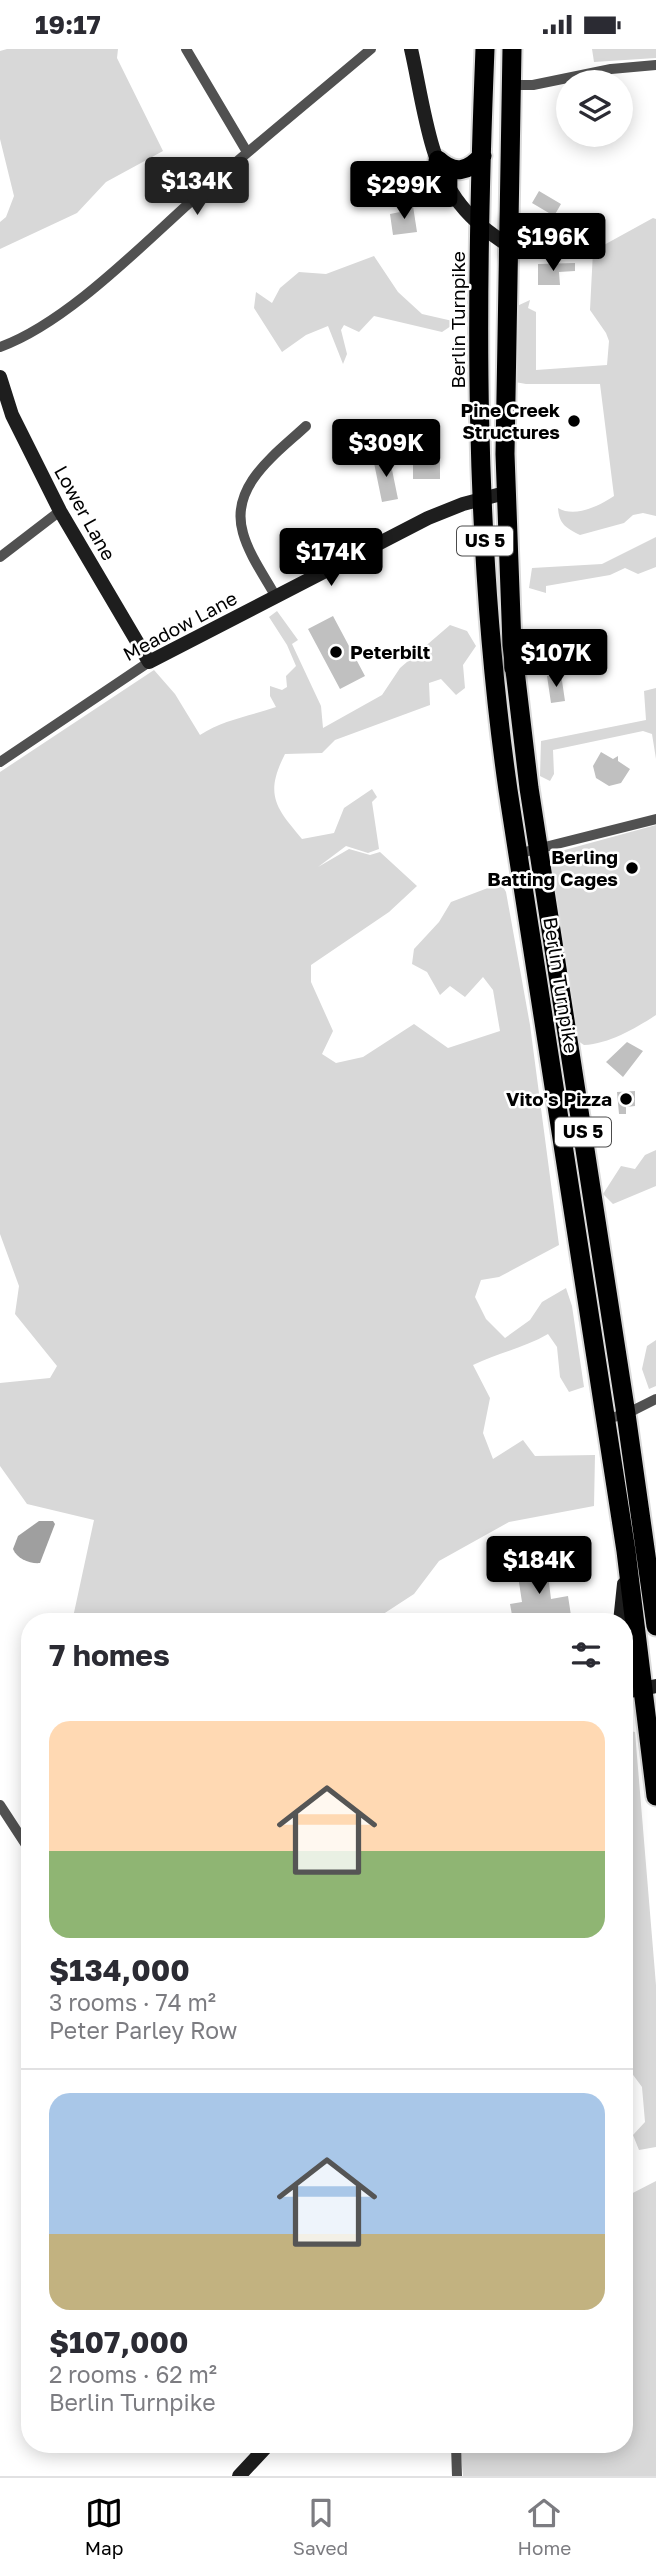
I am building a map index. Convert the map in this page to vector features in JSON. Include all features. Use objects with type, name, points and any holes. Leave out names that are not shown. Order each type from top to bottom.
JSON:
[{"type":"highway","name":"Berlin Turnpike","points":[[485,49],[481,226],[483,499],[495,694],[517,854],[626,1552],[633,1613]]},
{"type":"highway","name":"Berlin Turnpike","points":[[512,49],[505,493],[512,645],[522,740],[656,1626]]},
{"type":"highway","points":[[438,160],[446,167],[461,171],[469,168],[482,156]]},
{"type":"highway","name":"Berlin Turnpike","points":[[633,1616],[656,1796]]},
{"type":"street","points":[[186,49],[247,152]]},
{"type":"street","points":[[0,347],[22,339],[99,284],[247,152],[371,49]]},
{"type":"street","points":[[411,49],[438,160],[458,202],[481,226],[509,246]]},
{"type":"street","points":[[511,85],[533,85],[611,69],[656,65]]},
{"type":"street","name":"Lower Lane","points":[[1,385],[12,415],[60,511],[149,662]]},
{"type":"street","points":[[276,597],[243,534],[240,514],[245,489],[267,461],[306,426]]},
{"type":"street","name":"Meadow Lane","points":[[0,762],[149,662],[428,518],[505,493]]},
{"type":"street","points":[[0,557],[60,511]]},
{"type":"street","points":[[517,854],[656,819]]},
{"type":"street","points":[[606,1419],[626,1414],[656,1399]]},
{"type":"street","points":[[621,1613],[626,1552]]},
{"type":"street","points":[[0,1805],[21,1837]]},
{"type":"street","points":[[239,2476],[261,2453]]},
{"type":"street","points":[[456,2453],[457,2476]]},
{"type":"shaded area","points":[[118,49],[117,58],[163,151],[106,182],[77,213],[0,249],[0,222],[6,217],[14,196],[0,139],[0,51]]},
{"type":"shaded area","points":[[592,49],[656,49],[656,58],[594,62]]},
{"type":"shaded area","points":[[653,218],[656,219],[656,516],[643,513],[633,515],[624,523],[580,535],[564,525],[558,508],[579,511],[594,507],[614,496],[600,384],[515,382],[517,306],[530,300],[528,308],[536,312],[536,370],[607,365],[609,341],[590,310],[593,251]]},
{"type":"shaded area","points":[[374,256],[398,292],[422,314],[457,322],[442,332],[374,316],[359,332],[344,325],[341,330],[347,354],[343,364],[328,326],[306,335],[282,352],[254,308],[256,292],[272,303],[280,288],[299,272],[326,274]]},
{"type":"shaded area","points":[[656,537],[656,567],[638,574],[625,568],[610,575],[546,586],[546,593],[529,588],[532,568],[602,564]]},
{"type":"shaded area","points":[[277,611],[298,640],[292,644],[321,706],[323,728],[382,695],[400,668],[450,625],[467,631],[476,646],[463,665],[465,688],[456,695],[441,679],[429,683],[430,705],[335,740],[322,753],[285,754],[275,780],[274,791],[285,818],[302,839],[334,833],[344,808],[372,789],[377,797],[372,802],[379,849],[368,853],[346,846],[318,867],[349,849],[370,855],[380,852],[417,886],[389,912],[311,965],[311,982],[333,1031],[322,1054],[336,1063],[363,1057],[414,1024],[448,1048],[500,1031],[493,990],[483,977],[465,997],[450,986],[440,995],[427,972],[412,964],[414,949],[439,922],[451,902],[501,883],[506,892],[530,1025],[559,1245],[499,1277],[481,1280],[475,1297],[486,1319],[505,1338],[530,1320],[542,1302],[566,1288],[572,1306],[584,1387],[569,1392],[560,1377],[557,1347],[548,1334],[473,1365],[490,1398],[483,1433],[493,1459],[523,1440],[535,1456],[595,1455],[594,1506],[509,1522],[439,1561],[414,1594],[385,1613],[74,1613],[94,1520],[27,1504],[0,1466],[0,1383],[50,1378],[57,1366],[15,1314],[19,1286],[0,1234],[0,772],[154,670],[175,694],[200,735],[227,722],[276,707],[270,696],[270,686],[282,690],[287,687],[286,676],[296,666],[287,645],[269,617]]},
{"type":"shaded area","points":[[656,688],[656,759],[652,734],[643,731],[553,750],[554,774],[550,781],[540,776],[541,741],[646,720],[644,691]]},
{"type":"shaded area","points":[[656,825],[656,1015],[612,1038],[584,1045],[575,1039],[550,854]]},
{"type":"shaded area","points":[[656,1150],[656,1186],[613,1204],[603,1194],[621,1166],[635,1169],[645,1155]]},
{"type":"shaded area","points":[[656,1340],[656,1386],[649,1389],[642,1369],[647,1346]]},
{"type":"shaded area","points":[[39,1521],[53,1521],[55,1524],[40,1563],[32,1563],[21,1558],[13,1549],[18,1536]]},
{"type":"shaded area","points":[[633,1732],[656,1985],[656,2147],[639,2150],[633,2135],[645,2122],[642,2087],[633,2075]]},
{"type":"shaded area","points":[[656,2181],[656,2476],[463,2476],[461,2453],[633,2453],[633,2193]]},
{"type":"building","points":[[539,191],[561,204],[554,216],[532,203]]},
{"type":"building","points":[[413,206],[417,232],[393,235],[390,214],[400,212],[399,208]]},
{"type":"building","points":[[575,263],[575,271],[559,272],[560,285],[538,285],[538,264]]},
{"type":"building","points":[[413,453],[440,453],[440,479],[413,479]]},
{"type":"building","points":[[389,455],[398,499],[382,502],[373,458]]},
{"type":"building","name":"Peterbilt","points":[[333,616],[365,676],[340,689],[308,629]]},
{"type":"building","points":[[561,674],[565,701],[551,703],[547,676]]},
{"type":"building","points":[[601,752],[613,759],[618,756],[618,761],[630,769],[621,783],[609,786],[596,778],[593,766]]},
{"type":"building","points":[[627,1042],[643,1051],[623,1077],[606,1062]]},
{"type":"building","name":"Vito's Pizza","points":[[635,1091],[635,1106],[626,1107],[626,1114],[619,1114],[617,1092]]},
{"type":"building","points":[[546,1559],[551,1599],[568,1596],[571,1613],[512,1613],[510,1604],[522,1602],[516,1563]]},
{"type":"place","name":"Pine Creek Structures","points":[[574,421]]},
{"type":"place","name":"Peterbilt","points":[[336,652]]},
{"type":"place","name":"Berling Batting Cages","points":[[632,868]]},
{"type":"place","name":"Vito's Pizza","points":[[626,1099]]}]
